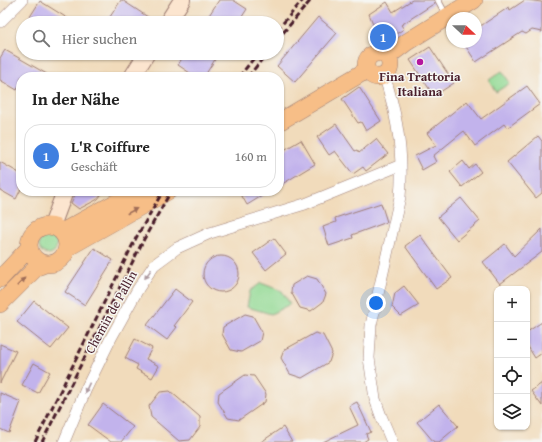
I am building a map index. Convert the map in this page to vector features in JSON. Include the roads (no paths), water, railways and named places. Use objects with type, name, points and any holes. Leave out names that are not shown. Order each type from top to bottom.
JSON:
[{"type":"main road","points":[[455,12],[474,0]]},
{"type":"main road","points":[[387,57],[407,42],[446,18]]},
{"type":"main road","points":[[378,53],[387,57],[390,66],[384,75],[376,76],[367,70],[367,62],[371,56],[378,53]]},
{"type":"main road","points":[[284,119],[367,70]]},
{"type":"main road","points":[[57,229],[68,227],[127,196]]},
{"type":"main road","points":[[0,304],[37,267],[45,264],[51,264],[61,258],[67,248],[159,196]]},
{"type":"main road","points":[[45,264],[34,259],[29,248],[30,236],[34,231],[46,225],[57,229],[65,236],[67,248]]},
{"type":"main road","points":[[0,279],[29,248]]},
{"type":"street","points":[[0,22],[22,0]]},
{"type":"street","points":[[172,16],[182,0]]},
{"type":"street","points":[[135,72],[143,60]]},
{"type":"street","points":[[384,75],[396,114],[401,165],[400,198],[371,325],[369,358],[375,398],[392,442]]},
{"type":"street","name":"Chemin de Pallin","points":[[64,442],[86,388],[138,289],[154,265],[176,248],[210,233],[305,204],[401,165]]},
{"type":"street","points":[[57,229],[64,196]]},
{"type":"lane","points":[[438,0],[446,15]]},
{"type":"railway","points":[[284,22],[303,0]]},
{"type":"railway","points":[[284,32],[311,0]]},
{"type":"railway","points":[[243,72],[252,60]]},
{"type":"railway","points":[[252,72],[261,60]]},
{"type":"railway","points":[[35,442],[136,238],[160,196]]},
{"type":"railway","points":[[42,442],[144,239],[168,196]]},
{"type":"place","name":"L'R Coiffure","points":[[383,37]]},
{"type":"place","name":"Fina Trattoria Italiana","points":[[420,62]]}]
